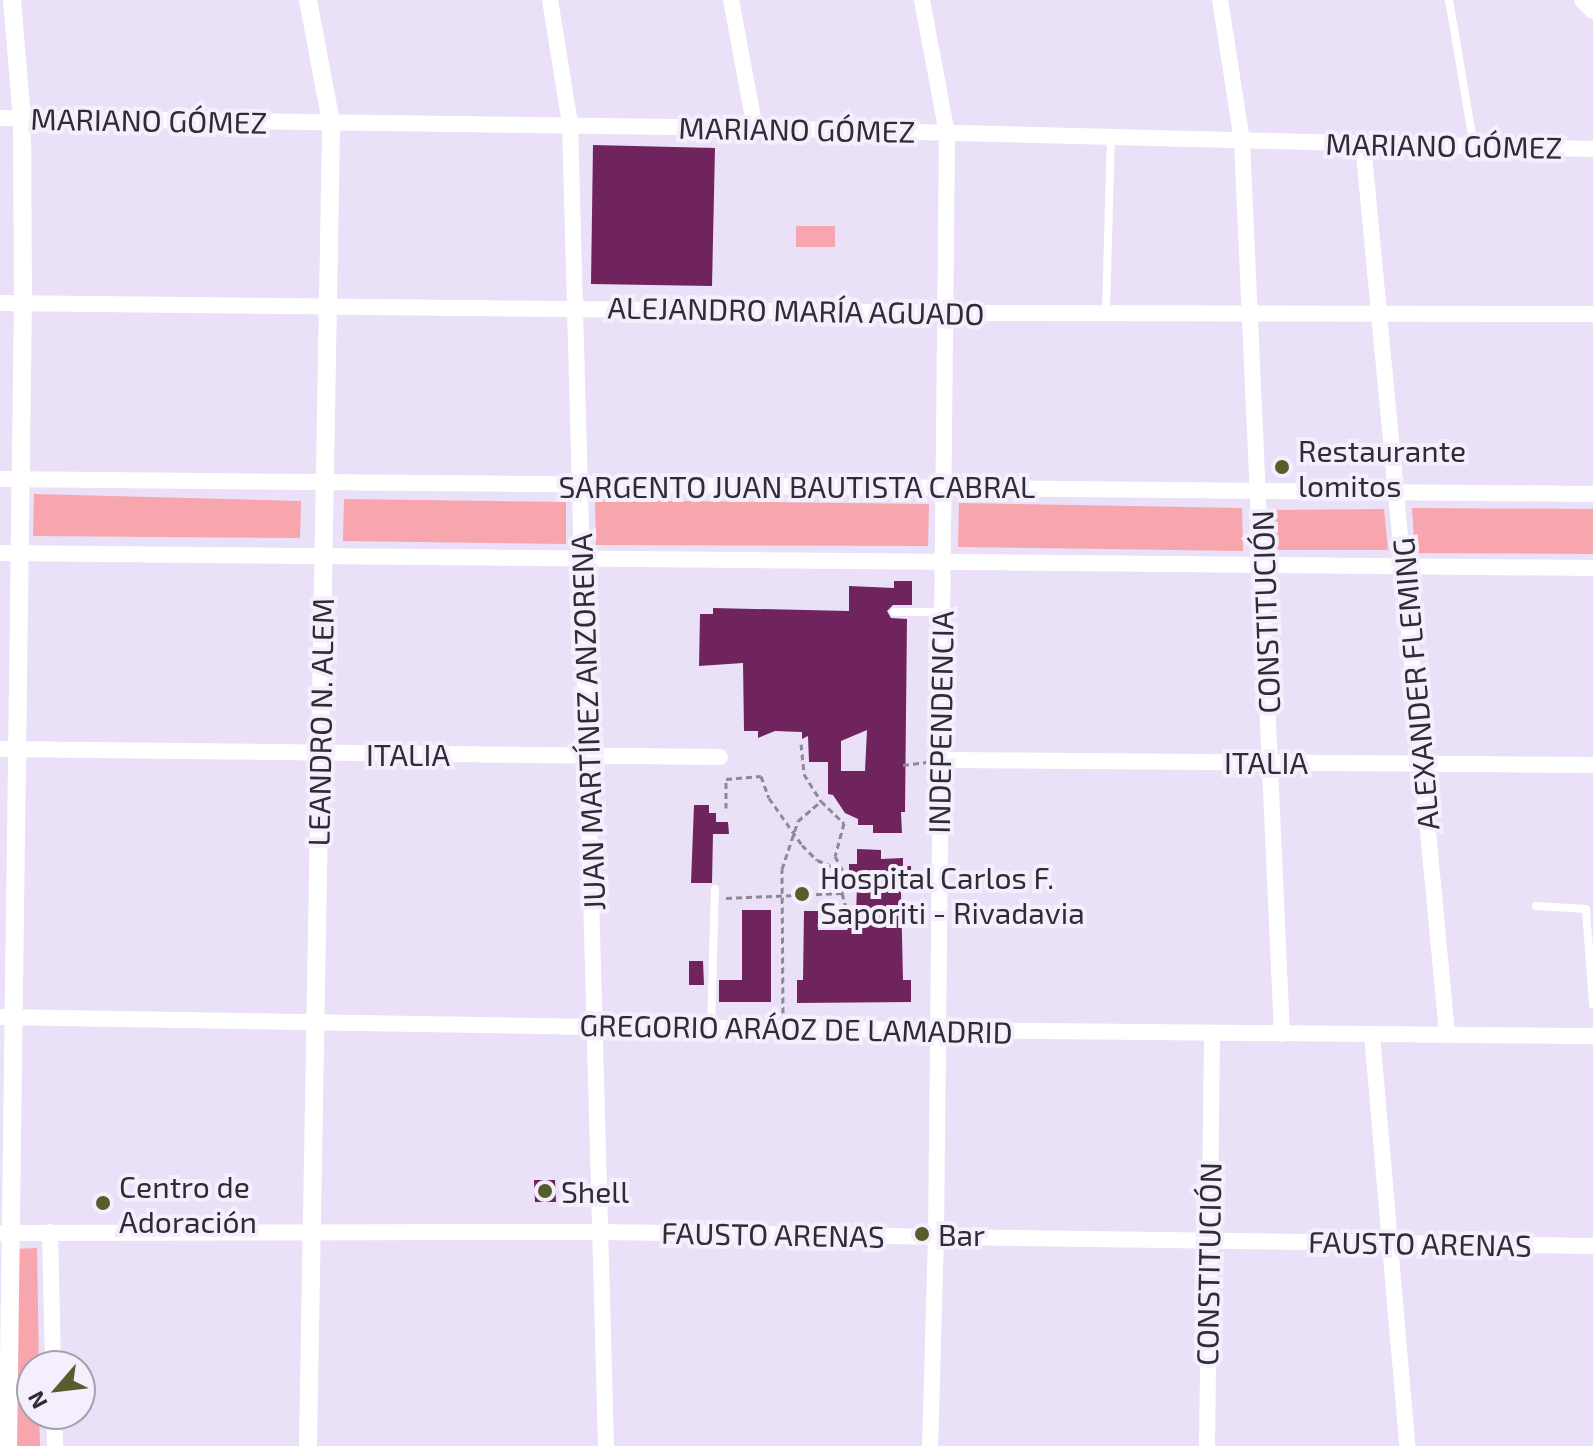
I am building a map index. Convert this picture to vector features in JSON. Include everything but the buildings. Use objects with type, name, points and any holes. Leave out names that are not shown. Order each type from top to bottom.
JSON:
[{"type":"street","points":[[8,1446],[8,749],[20,553],[23,303],[22,118],[12,0]]},
{"type":"street","name":"LEANDRO N. ALEM","points":[[308,0],[331,122],[308,1446]]},
{"type":"street","name":"JUAN MARTÍNEZ ANZORENA","points":[[550,0],[570,124],[606,1446]]},
{"type":"street","points":[[731,0],[755,128]]},
{"type":"street","name":"INDEPENDENCIA","points":[[922,0],[947,133],[936,1236],[930,1446]]},
{"type":"street","name":"CONSTITUCIÓN","points":[[1220,0],[1242,141],[1282,1034]]},
{"type":"street","points":[[1583,0],[1593,10]]},
{"type":"street","name":"MARIANO GÓMEZ","points":[[0,118],[570,124],[1593,149]]},
{"type":"street","name":"ALEXANDER FLEMING","points":[[1363,144],[1447,1033]]},
{"type":"street","name":"ALEJANDRO MARÍA AGUADO","points":[[0,303],[947,313],[1593,314]]},
{"type":"street","name":"SARGENTO JUAN BAUTISTA CABRAL","points":[[0,479],[1593,494]]},
{"type":"street","points":[[0,553],[1593,568]]},
{"type":"street","name":"ITALIA","points":[[8,749],[720,757]]},
{"type":"street","name":"ITALIA","points":[[940,760],[1593,765]]},
{"type":"street","name":"GREGORIO ARÁOZ DE LAMADRID","points":[[7,1017],[596,1027],[1593,1036]]},
{"type":"street","name":"CONSTITUCIÓN","points":[[1207,1446],[1212,1033]]},
{"type":"street","points":[[1372,1034],[1407,1446]]},
{"type":"street","name":"FAUSTO ARENAS","points":[[6,1232],[600,1232],[1593,1246]]},
{"type":"street","points":[[50,1232],[53,1350]]},
{"type":"lane","points":[[1449,0],[1474,146]]},
{"type":"lane","points":[[1106,312],[1111,137]]},
{"type":"lane","points":[[894,612],[942,612]]},
{"type":"lane","points":[[711,1028],[715,889]]},
{"type":"lane","points":[[1536,906],[1586,909],[1593,1005]]},
{"type":"path","points":[[801,744],[804,774],[821,801],[844,823],[835,846],[841,870],[847,879],[842,893],[848,914]]},
{"type":"path","points":[[903,765],[940,760]]},
{"type":"path","points":[[726,808],[726,779],[761,776],[769,798],[793,832],[817,860],[841,870]]},
{"type":"path","points":[[783,1028],[782,869],[798,821],[821,801]]},
{"type":"path","points":[[714,899],[842,893]]},
{"type":"shaded area","points":[[796,226],[835,226],[835,247],[796,247]]},
{"type":"shaded area","points":[[34,494],[301,501],[300,538],[33,536]]},
{"type":"shaded area","points":[[344,499],[566,502],[566,544],[343,541]]},
{"type":"shaded area","points":[[595,500],[929,504],[928,546],[596,545]]},
{"type":"shaded area","points":[[959,503],[1242,508],[1243,551],[958,547]]},
{"type":"shaded area","points":[[1412,508],[1593,509],[1593,554],[1415,553]]},
{"type":"shaded area","points":[[1384,509],[1388,550],[1274,550],[1273,510]]},
{"type":"shaded area","points":[[37,1248],[39,1350],[16,1350],[16,1430],[40,1430],[40,1446],[9,1446],[14,1249]]},
{"type":"place","name":"Restaurante lomitos","points":[[1282,467]]},
{"type":"place","name":"Hospital Carlos F. Saporiti - Rivadavia","points":[[802,894]]},
{"type":"place","name":"Shell","points":[[545,1191]]},
{"type":"place","name":"Centro de Adoración","points":[[103,1203]]},
{"type":"place","name":"Bar","points":[[922,1234]]}]
